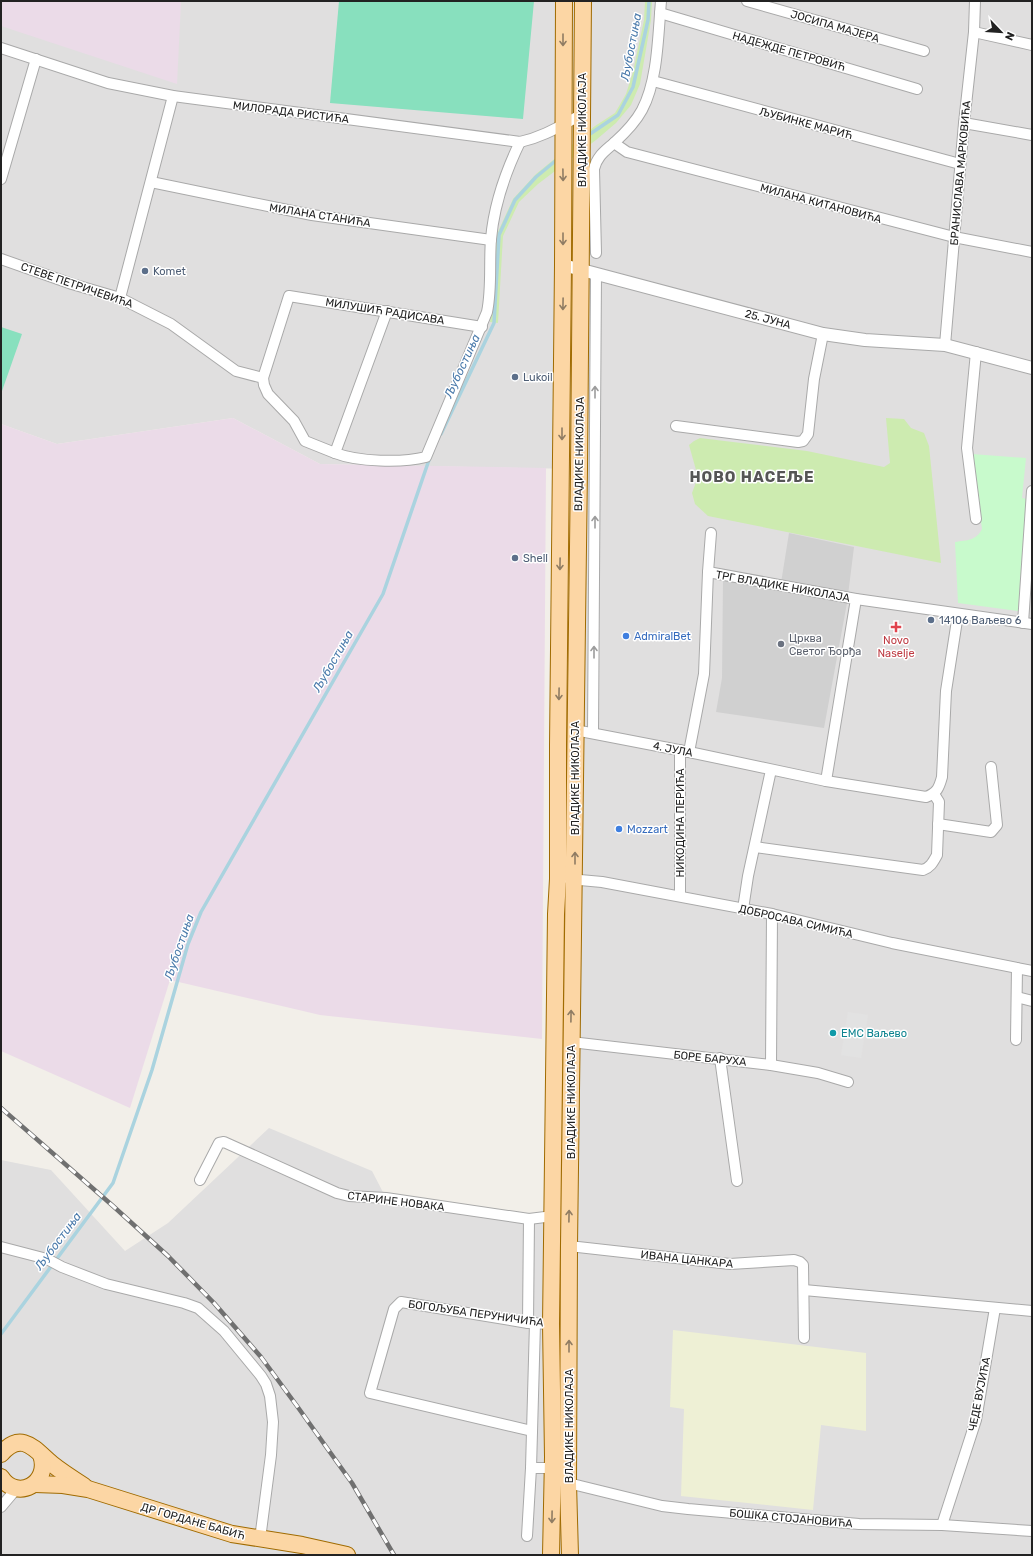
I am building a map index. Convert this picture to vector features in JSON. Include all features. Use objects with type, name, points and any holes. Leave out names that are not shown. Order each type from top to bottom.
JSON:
[{"type":"main road","name":"ВЛАДИКЕ НИКОЛАЈА","points":[[551,1555],[553,1473],[551,1324],[556,914],[558,879],[558,740],[564,212],[562,131],[564,1]]},
{"type":"main road","name":"ВЛАДИКЕ НИКОЛАЈА","points":[[570,1555],[568,1483],[569,1246],[580,454],[580,270],[582,212],[581,122],[583,1]]},
{"type":"main road","points":[[5,1446],[18,1443],[31,1445],[59,1470],[88,1489]]},
{"type":"main road","points":[[1,1477],[10,1486],[17,1488],[30,1487],[35,1484],[42,1474],[43,1467],[41,1455]]},
{"type":"main road","points":[[35,1484],[59,1484],[88,1489]]},
{"type":"main road","name":"ДР ГОРДАНЕ БАБИЋ","points":[[88,1489],[232,1534],[302,1545],[347,1555]]},
{"type":"street","points":[[596,253],[595,162],[599,156],[628,129],[642,110],[653,81],[661,1]]},
{"type":"street","name":"ЈОСИПА МАЈЕРА","points":[[747,1],[924,51]]},
{"type":"street","name":"БРАНИСЛАВА МАРКОВИЋА","points":[[944,345],[960,164],[974,32],[975,1]]},
{"type":"street","name":"НАДЕЖДЕ ПЕТРОВИЋ","points":[[660,14],[918,89]]},
{"type":"street","points":[[974,32],[1032,44]]},
{"type":"street","name":"МИЛОРАДА РИСТИЋА","points":[[1,48],[108,83],[173,96],[520,142],[535,139],[548,133],[562,131],[581,122]]},
{"type":"street","points":[[1,178],[36,59]]},
{"type":"street","name":"ЉУБИНКЕ МАРИЋ","points":[[653,81],[960,164]]},
{"type":"street","points":[[120,298],[173,96]]},
{"type":"street","points":[[964,123],[1032,135]]},
{"type":"street","points":[[263,378],[268,394],[294,421],[305,441],[335,453],[362,459],[406,461],[426,457],[482,327],[490,298],[491,240],[498,198],[520,142]]},
{"type":"street","name":"МИЛАНА КИТАНОВИЋА","points":[[614,143],[627,152],[954,237],[1032,252]]},
{"type":"street","name":"МИЛАНА СТАНИЋА","points":[[151,182],[312,215],[491,240]]},
{"type":"street","name":"СТЕВЕ ПЕТРИЧЕВИЋА","points":[[1,259],[72,284],[120,298],[171,324],[236,371],[263,378]]},
{"type":"street","name":"25. ЈУНА","points":[[563,265],[823,334],[864,340],[944,345],[976,352],[1032,368]]},
{"type":"street","points":[[593,733],[596,274]]},
{"type":"street","name":"МИЛУШИЋ РАДИСАВА","points":[[263,378],[289,296],[482,327]]},
{"type":"street","points":[[335,453],[387,311]]},
{"type":"street","points":[[676,426],[798,442],[803,440],[808,434],[814,379],[823,334]]},
{"type":"street","points":[[976,352],[967,448],[976,519]]},
{"type":"street","points":[[856,599],[1027,624],[1032,491]]},
{"type":"street","points":[[708,572],[711,533]]},
{"type":"street","name":"ТРГ ВЛАДИКЕ НИКОЛАЈА","points":[[684,751],[704,674],[708,572],[856,599],[826,781]]},
{"type":"street","points":[[755,847],[923,870],[928,868],[937,855],[939,802],[934,794],[939,788],[942,777],[946,691],[958,614]]},
{"type":"street","name":"4. ЈУЛА","points":[[575,730],[826,781],[917,797],[926,797],[934,794]]},
{"type":"street","name":"НИКОДИНА ПЕРИЋА","points":[[680,896],[684,751]]},
{"type":"street","points":[[938,824],[991,832],[995,829],[997,825],[991,768]]},
{"type":"street","points":[[743,909],[771,770]]},
{"type":"street","name":"ДОБРОСАВА СИМИЋА","points":[[558,879],[602,882],[680,896],[772,914],[892,943],[1032,971]]},
{"type":"street","points":[[771,1065],[772,914]]},
{"type":"street","points":[[1016,1040],[1017,968]]},
{"type":"street","points":[[1017,997],[1032,1001]]},
{"type":"street","name":"БОРЕ БАРУХА","points":[[571,1042],[771,1065],[818,1073],[848,1082]]},
{"type":"street","points":[[720,1058],[737,1181]]},
{"type":"street","name":"СТАРИНЕ НОВАКА","points":[[200,1180],[219,1142],[224,1142],[337,1194],[386,1198],[529,1219],[553,1216]]},
{"type":"street","points":[[527,1536],[532,1431],[532,1323],[529,1219]]},
{"type":"street","name":"ИВАНА ЦАНКАРА","points":[[569,1246],[730,1264],[794,1260],[800,1262],[803,1266],[804,1338]]},
{"type":"street","points":[[1,1247],[47,1259],[62,1267],[106,1284],[198,1308],[224,1331],[261,1376],[266,1384],[270,1396],[273,1422],[271,1455],[260,1539]]},
{"type":"street","points":[[804,1290],[1032,1311]]},
{"type":"street","name":"БОГОЉУБА ПЕРУНИЧИЋА","points":[[532,1431],[370,1393],[394,1309],[401,1302],[532,1323],[551,1324]]},
{"type":"street","name":"ЧЕДЕ ВУЈИЋА","points":[[942,1525],[976,1420],[995,1308]]},
{"type":"street","name":"БОШКА СТОЈАНОВИЋА","points":[[531,1468],[553,1473],[568,1483],[656,1504],[688,1509],[859,1524],[942,1525],[1032,1531]]},
{"type":"street","points":[[1,1507],[17,1488]]},
{"type":"shaded area","points":[[1,1],[1032,1],[1032,1555],[1,1555],[1,1160],[51,1170],[125,1251],[168,1223],[269,1128],[372,1171],[386,1198],[529,1219],[553,1216],[568,1245],[579,469],[320,464],[233,418],[57,444],[1,424]]},
{"type":"shaded area","points":[[1,1],[181,1],[177,84],[1,26]]},
{"type":"shaded area","points":[[233,418],[320,464],[546,468],[542,1039],[320,1015],[170,980],[130,1108],[1,1051],[1,424],[57,444]]},
{"type":"shaded area","points":[[789,533],[854,547],[847,603],[824,728],[716,712],[722,678],[723,580],[780,589]]},
{"type":"shaded area","points":[[848,1012],[868,1015],[861,1058],[841,1055]]},
{"type":"green space","points":[[339,1],[534,1],[523,119],[330,103]]},
{"type":"green space","points":[[645,1],[652,1],[651,20],[640,84],[631,105],[616,123],[538,184],[519,202],[503,236],[498,323],[490,322],[497,234],[513,199],[536,174],[595,126],[615,113],[626,94],[633,72],[644,20]]},
{"type":"green space","points":[[1,327],[22,334],[2,391],[1,391]]},
{"type":"green space","points":[[886,418],[904,419],[911,428],[924,433],[929,446],[941,563],[708,516],[695,504],[692,493],[698,477],[689,445],[700,438],[807,451],[884,467],[890,463]]},
{"type":"green space","points":[[972,454],[1026,458],[1022,498],[1027,499],[1018,611],[958,603],[955,542],[974,538],[982,529]]},
{"type":"green space","points":[[673,1330],[866,1353],[866,1431],[821,1425],[813,1510],[681,1496],[684,1409],[670,1407]]},
{"type":"waterway","name":"Љубостиња","points":[[587,136],[618,115],[633,87],[648,20],[649,1]]},
{"type":"waterway","name":"Љубостиња","points":[[441,434],[494,323],[499,235],[515,200],[536,177],[559,158]]},
{"type":"waterway","name":"Љубостиња","points":[[1,1334],[113,1183],[152,1070],[188,944],[201,912],[383,594],[430,457]]},
{"type":"railway","points":[[1,1108],[168,1256],[214,1303],[261,1357],[297,1406],[352,1483],[394,1555]]},
{"type":"place","name":"Komet","points":[[145,271]]},
{"type":"place","name":"Lukoil","points":[[515,377]]},
{"type":"place","name":"Shell","points":[[515,558]]},
{"type":"place","name":"14106 Ваљево 6","points":[[931,620]]},
{"type":"place","name":"Novo Naselje","points":[[896,627]]},
{"type":"place","name":"AdmiralBet","points":[[626,636]]},
{"type":"place","name":"Црква Светог Ђорђа","points":[[781,644]]},
{"type":"place","name":"Mozzart","points":[[619,829]]},
{"type":"place","name":"ЕМС Ваљево","points":[[833,1033]]},
{"type":"district","name":"НОВО НАСЕЉЕ","points":[[752,477]]}]
